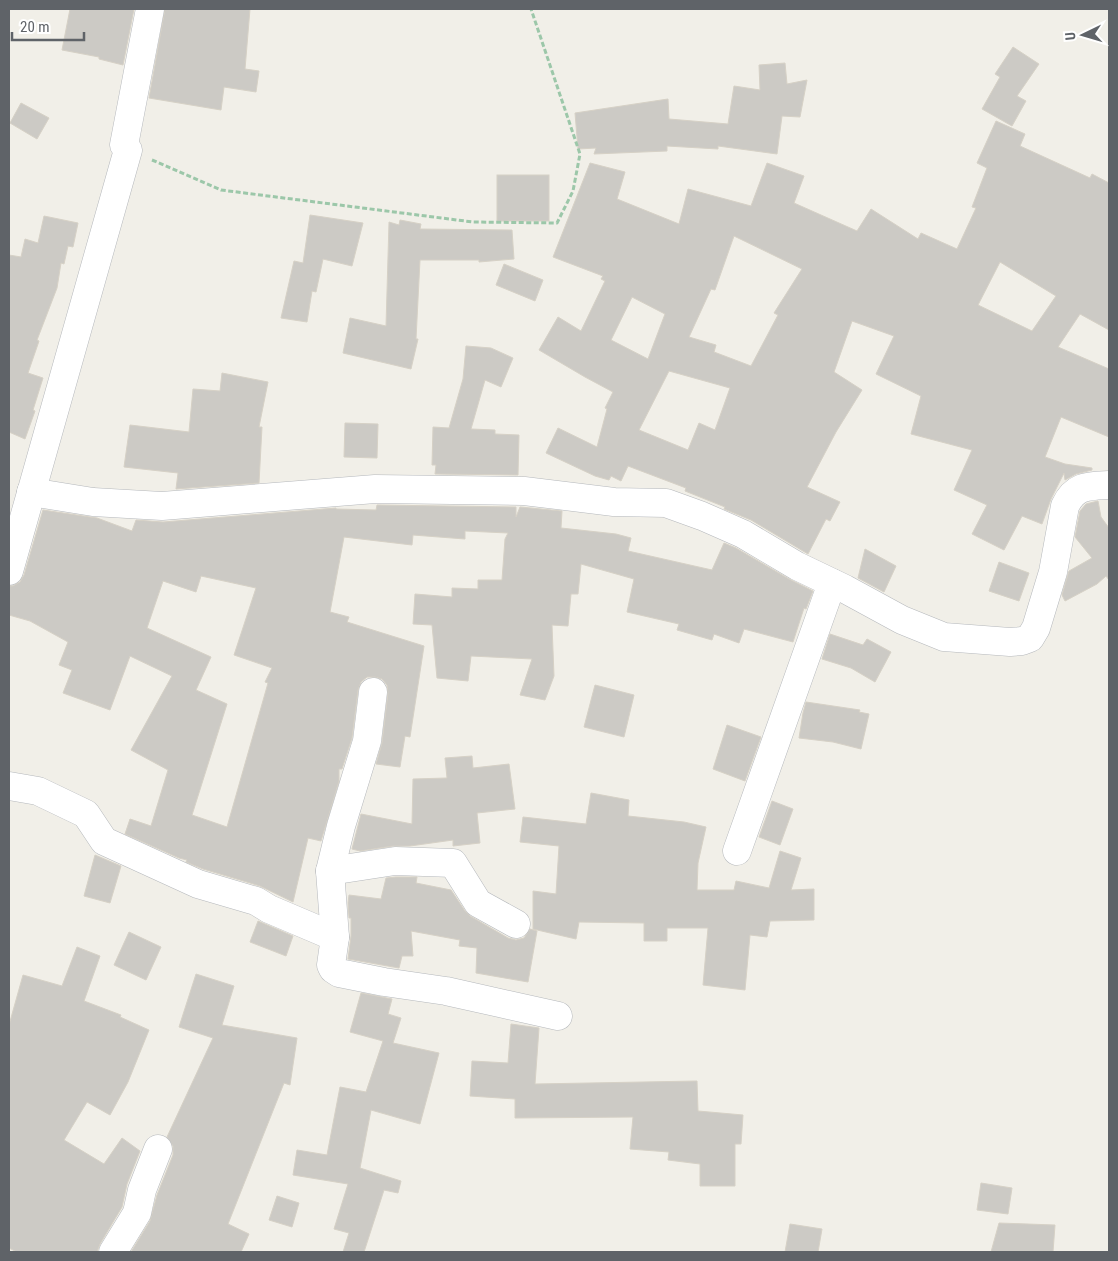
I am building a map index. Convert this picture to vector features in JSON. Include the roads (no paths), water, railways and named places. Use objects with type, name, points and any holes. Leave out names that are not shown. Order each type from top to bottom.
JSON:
[{"type":"street","points":[[9,571],[128,150],[124,145],[150,9]]},
{"type":"street","points":[[31,492],[93,502],[162,506],[375,489],[524,491],[614,502],[666,503],[702,516],[742,534],[797,566],[832,582],[902,620],[944,637],[1010,642],[1030,638],[1036,628],[1053,572],[1065,506],[1070,496],[1086,486],[1109,485]]},
{"type":"street","points":[[737,851],[832,582]]},
{"type":"street","points":[[373,692],[367,741],[341,826],[330,871],[335,937],[332,965],[334,969],[340,973],[446,992],[558,1016]]},
{"type":"street","points":[[9,786],[38,791],[86,814],[104,841],[198,884],[256,901],[335,937]]},
{"type":"street","points":[[330,871],[396,861],[453,863],[478,903],[516,924]]},
{"type":"street","points":[[113,1252],[137,1212],[142,1190],[158,1149]]}]
